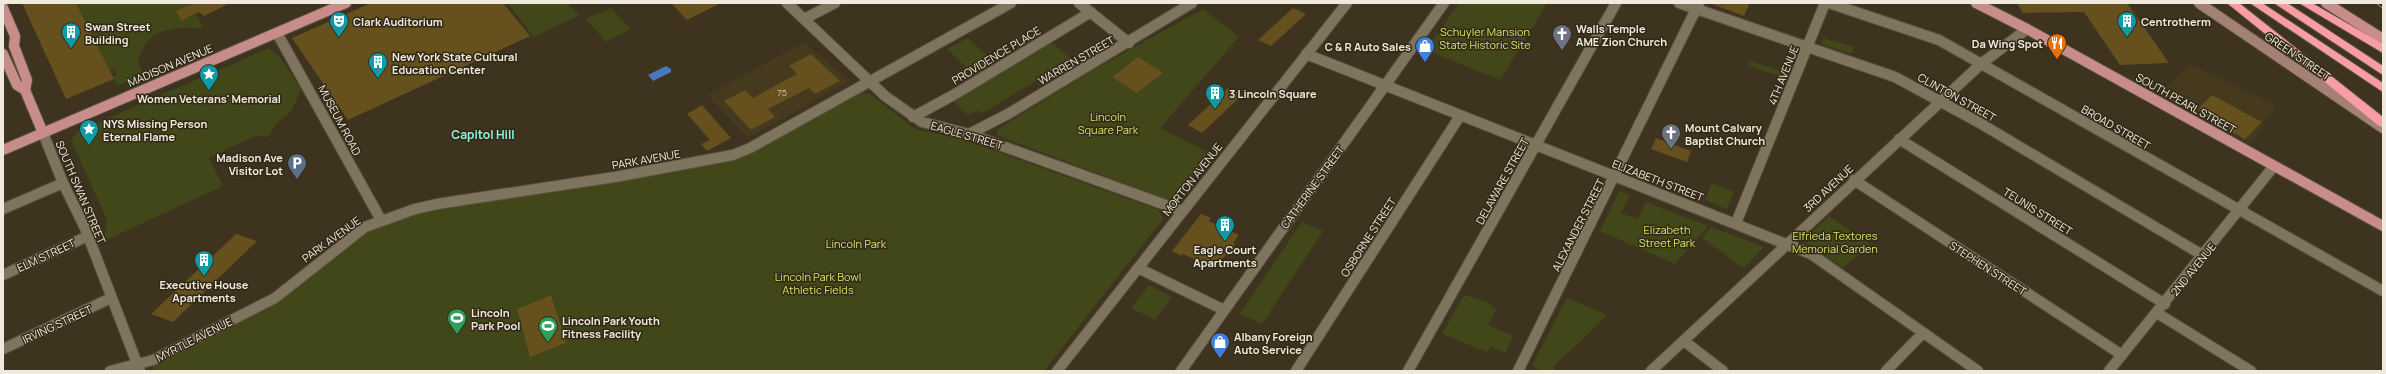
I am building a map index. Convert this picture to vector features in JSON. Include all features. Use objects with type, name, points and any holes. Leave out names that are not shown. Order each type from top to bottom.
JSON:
[{"type":"highway","points":[[2232,3],[2383,123]]},
{"type":"highway","points":[[2255,3],[2383,88]]},
{"type":"highway","points":[[2279,3],[2383,71]]},
{"type":"highway","points":[[2304,3],[2383,49]]},
{"type":"main road","name":"MADISON AVENUE","points":[[3,150],[346,3]]},
{"type":"main road","name":"SOUTH PEARL STREET","points":[[1976,3],[2027,29],[2383,226]]},
{"type":"main road","name":"GREEN STREET","points":[[2199,3],[2383,128]]},
{"type":"main road","points":[[2326,3],[2383,39]]},
{"type":"main road","name":"SOUTH SWAN STREET","points":[[3,8],[15,36],[14,46],[27,80],[24,90]]},
{"type":"main road","name":"SOUTH SWAN STREET","points":[[3,56],[17,85],[24,90],[42,133]]},
{"type":"street","name":"EAGLE STREET","points":[[787,3],[870,82],[913,117],[922,122],[969,134],[1182,211]]},
{"type":"street","points":[[804,19],[835,3]]},
{"type":"street","name":"PARK AVENUE","points":[[275,298],[355,234],[381,220],[430,206],[615,177],[733,155],[750,148],[1011,3]]},
{"type":"street","points":[[1079,3],[1129,43]]},
{"type":"street","name":"WARREN STREET","points":[[969,134],[1008,114],[1129,43],[1192,3]]},
{"type":"street","name":"MORTON AVENUE","points":[[1057,371],[1347,3]]},
{"type":"street","name":"CATHERINE STREET","points":[[1181,371],[1444,3]]},
{"type":"street","name":"DELAWARE STREET","points":[[1408,371],[1616,3]]},
{"type":"street","name":"CLINTON STREET","points":[[1679,3],[1697,6],[1807,47],[1884,72],[1941,100],[2204,256]]},
{"type":"street","name":"4TH AVENUE","points":[[1736,223],[1825,3]]},
{"type":"street","name":"BROAD STREET","points":[[1828,3],[1939,40],[2383,291]]},
{"type":"street","name":"ALEXANDER STREET","points":[[1518,371],[1615,177],[1697,6]]},
{"type":"street","name":"PROVIDENCE PLACE","points":[[913,117],[958,93],[1091,12]]},
{"type":"street","name":"3RD AVENUE","points":[[1652,371],[1941,100],[1981,64],[2027,29]]},
{"type":"street","name":"MUSEUM ROAD","points":[[277,32],[381,220]]},
{"type":"street","points":[[3,56],[17,51]]},
{"type":"street","name":"ELIZABETH STREET","points":[[1306,54],[1535,146],[1787,243],[1811,254],[1978,371]]},
{"type":"street","name":"OSBORNE STREET","points":[[1296,371],[1460,116]]},
{"type":"street","name":"SOUTH SWAN STREET","points":[[42,133],[63,183],[88,236],[139,368]]},
{"type":"street","name":"TEUNIS STREET","points":[[1899,139],[2165,304]]},
{"type":"street","name":"2ND AVENUE","points":[[2109,371],[2204,256],[2274,166]]},
{"type":"street","name":"STEPHEN STREET","points":[[1854,180],[2122,355]]},
{"type":"street","points":[[3,209],[63,183]]},
{"type":"street","name":"ELM STREET","points":[[3,275],[88,236]]},
{"type":"street","points":[[1138,268],[1224,310]]},
{"type":"street","name":"IRVING STREET","points":[[3,349],[111,298]]},
{"type":"street","name":"MYRTLE AVENUE","points":[[110,371],[119,366],[139,368],[275,298]]},
{"type":"street","points":[[2157,313],[2251,371]]},
{"type":"street","points":[[1886,371],[1923,333]]},
{"type":"street","points":[[1684,341],[1723,371]]},
{"type":"shaded area","points":[[805,42],[849,81],[748,138],[707,95]]},
{"type":"shaded area","points":[[2189,65],[2199,68],[2276,105],[2251,145],[2160,94]]},
{"type":"green space","points":[[76,3],[190,3],[191,6],[176,11],[181,21],[196,14],[204,28],[172,29],[155,35],[148,41],[142,50],[138,62],[144,75],[117,86],[113,77],[117,75],[114,69],[110,71]]},
{"type":"green space","points":[[507,3],[568,3],[579,15],[534,37]]},
{"type":"green space","name":"Schuyler Mansion State Historic Site","points":[[1459,3],[1547,3],[1500,80],[1426,50]]},
{"type":"green space","points":[[611,8],[631,29],[606,42],[586,19]]},
{"type":"green space","name":"Lincoln Square Park","points":[[1203,9],[1239,37],[1160,128],[1210,153],[1173,199],[1166,199],[996,135],[998,129],[1093,70]]},
{"type":"green space","points":[[968,38],[995,63],[973,74],[947,49]]},
{"type":"green space","points":[[1823,38],[1854,47],[1852,54],[1821,44]]},
{"type":"green space","points":[[1051,42],[1072,59],[981,114],[977,110],[968,115],[952,101]]},
{"type":"green space","points":[[269,48],[279,56],[301,89],[291,112],[278,122],[268,137],[255,136],[209,158],[223,186],[104,241],[107,220],[71,140],[78,131]]},
{"type":"green space","points":[[1750,61],[1784,72],[1783,77],[1748,66]]},
{"type":"green space","name":"Lincoln Park","points":[[862,93],[870,94],[915,129],[962,139],[1159,210],[1163,219],[1044,371],[154,371],[152,367],[292,292],[365,233],[396,220],[426,211],[744,156]]},
{"type":"green space","points":[[1712,183],[1734,192],[1727,209],[1705,200]]},
{"type":"green space","name":"Elizabeth Street Park","points":[[1619,191],[1630,195],[1621,213],[1638,219],[1646,202],[1708,226],[1675,264],[1600,231]]},
{"type":"green space","name":"Elfrieda Textores Memorial Garden","points":[[1829,216],[1870,244],[1843,268],[1802,240]]},
{"type":"green space","points":[[1302,222],[1323,231],[1262,324],[1240,314]]},
{"type":"green space","points":[[1711,227],[1764,247],[1744,268],[1702,238]]},
{"type":"green space","points":[[1149,285],[1172,297],[1155,320],[1131,308]]},
{"type":"green space","points":[[1464,295],[1488,302],[1496,310],[1488,325],[1513,336],[1505,353],[1491,346],[1487,352],[1442,334]]},
{"type":"green space","points":[[1567,298],[1608,315],[1553,367],[1555,369],[1554,371],[1540,371],[1532,365]]},
{"type":"water","points":[[666,66],[671,69],[671,72],[653,81],[648,75]]},
{"type":"building","name":"Swan Street Building","points":[[22,3],[76,3],[114,79],[66,99]]},
{"type":"building","points":[[195,3],[230,3],[204,16],[199,12],[181,21],[176,11]]},
{"type":"building","name":"New York State Cultural Education Center","points":[[371,3],[503,3],[530,36],[348,120],[292,38]]},
{"type":"building","points":[[671,3],[721,3],[687,20]]},
{"type":"building","points":[[1709,3],[1750,3],[1744,16]]},
{"type":"building","name":"Centrotherm","points":[[2017,3],[2127,3],[2169,63],[2120,65],[2084,12],[2023,13]]},
{"type":"building","points":[[1293,8],[1306,14],[1271,46],[1258,40]]},
{"type":"building","points":[[811,54],[840,81],[815,94],[809,88],[768,109],[775,117],[751,130],[724,101],[745,90],[753,98],[797,74],[789,66]]},
{"type":"building","points":[[1138,57],[1163,73],[1137,93],[1112,77]]},
{"type":"building","name":"3 Lincoln Square","points":[[1228,88],[1242,95],[1202,133],[1188,125]]},
{"type":"building","points":[[2212,95],[2262,122],[2245,139],[2203,116],[2199,108]]},
{"type":"building","points":[[702,105],[731,138],[707,151],[701,144],[710,140],[687,114]]},
{"type":"building","name":"Mount Calvary Baptist Church","points":[[1656,138],[1691,151],[1687,162],[1651,149]]},
{"type":"building","name":"Eagle Court Apartments","points":[[1201,214],[1211,218],[1209,221],[1239,235],[1233,243],[1235,244],[1214,269],[1183,254],[1182,256],[1172,251]]},
{"type":"building","name":"Executive House Apartments","points":[[236,234],[257,241],[173,322],[151,314]]},
{"type":"building","name":"Lincoln Park Pool","points":[[551,295],[566,343],[530,357],[517,309]]},
{"type":"railway","points":[[2379,3],[2383,6]]},
{"type":"place","name":"Clark Auditorium","points":[[339,38]]},
{"type":"place","name":"Centrotherm","points":[[2127,38]]},
{"type":"place","name":"Swan Street Building","points":[[71,49]]},
{"type":"place","name":"Walls Temple AME Zion Church","points":[[1562,51]]},
{"type":"place","name":"Da Wing Spot","points":[[2057,60]]},
{"type":"place","name":"C & R Auto Sales","points":[[1425,63]]},
{"type":"place","name":"New York State Cultural Education Center","points":[[378,79]]},
{"type":"place","name":"Women Veterans' Memorial","points":[[209,91]]},
{"type":"place","name":"3 Lincoln Square","points":[[1215,110]]},
{"type":"place","name":"NYS Missing Person Eternal Flame","points":[[89,146]]},
{"type":"place","name":"Mount Calvary Baptist Church","points":[[1671,150]]},
{"type":"place","name":"Madison Ave Visitor Lot","points":[[297,180]]},
{"type":"place","name":"Eagle Court Apartments","points":[[1225,242]]},
{"type":"place","name":"Executive House Apartments","points":[[204,277]]},
{"type":"place","name":"Lincoln Park Pool","points":[[457,335]]},
{"type":"place","name":"Lincoln Park Youth Fitness Facility","points":[[548,343]]},
{"type":"place","name":"Albany Foreign Auto Service","points":[[1220,359]]},
{"type":"district","name":"Capitol Hill","points":[[483,134]]},
{"type":"park label","name":"Lincoln Park Bowl Athletic Fields","points":[[818,282]]}]
